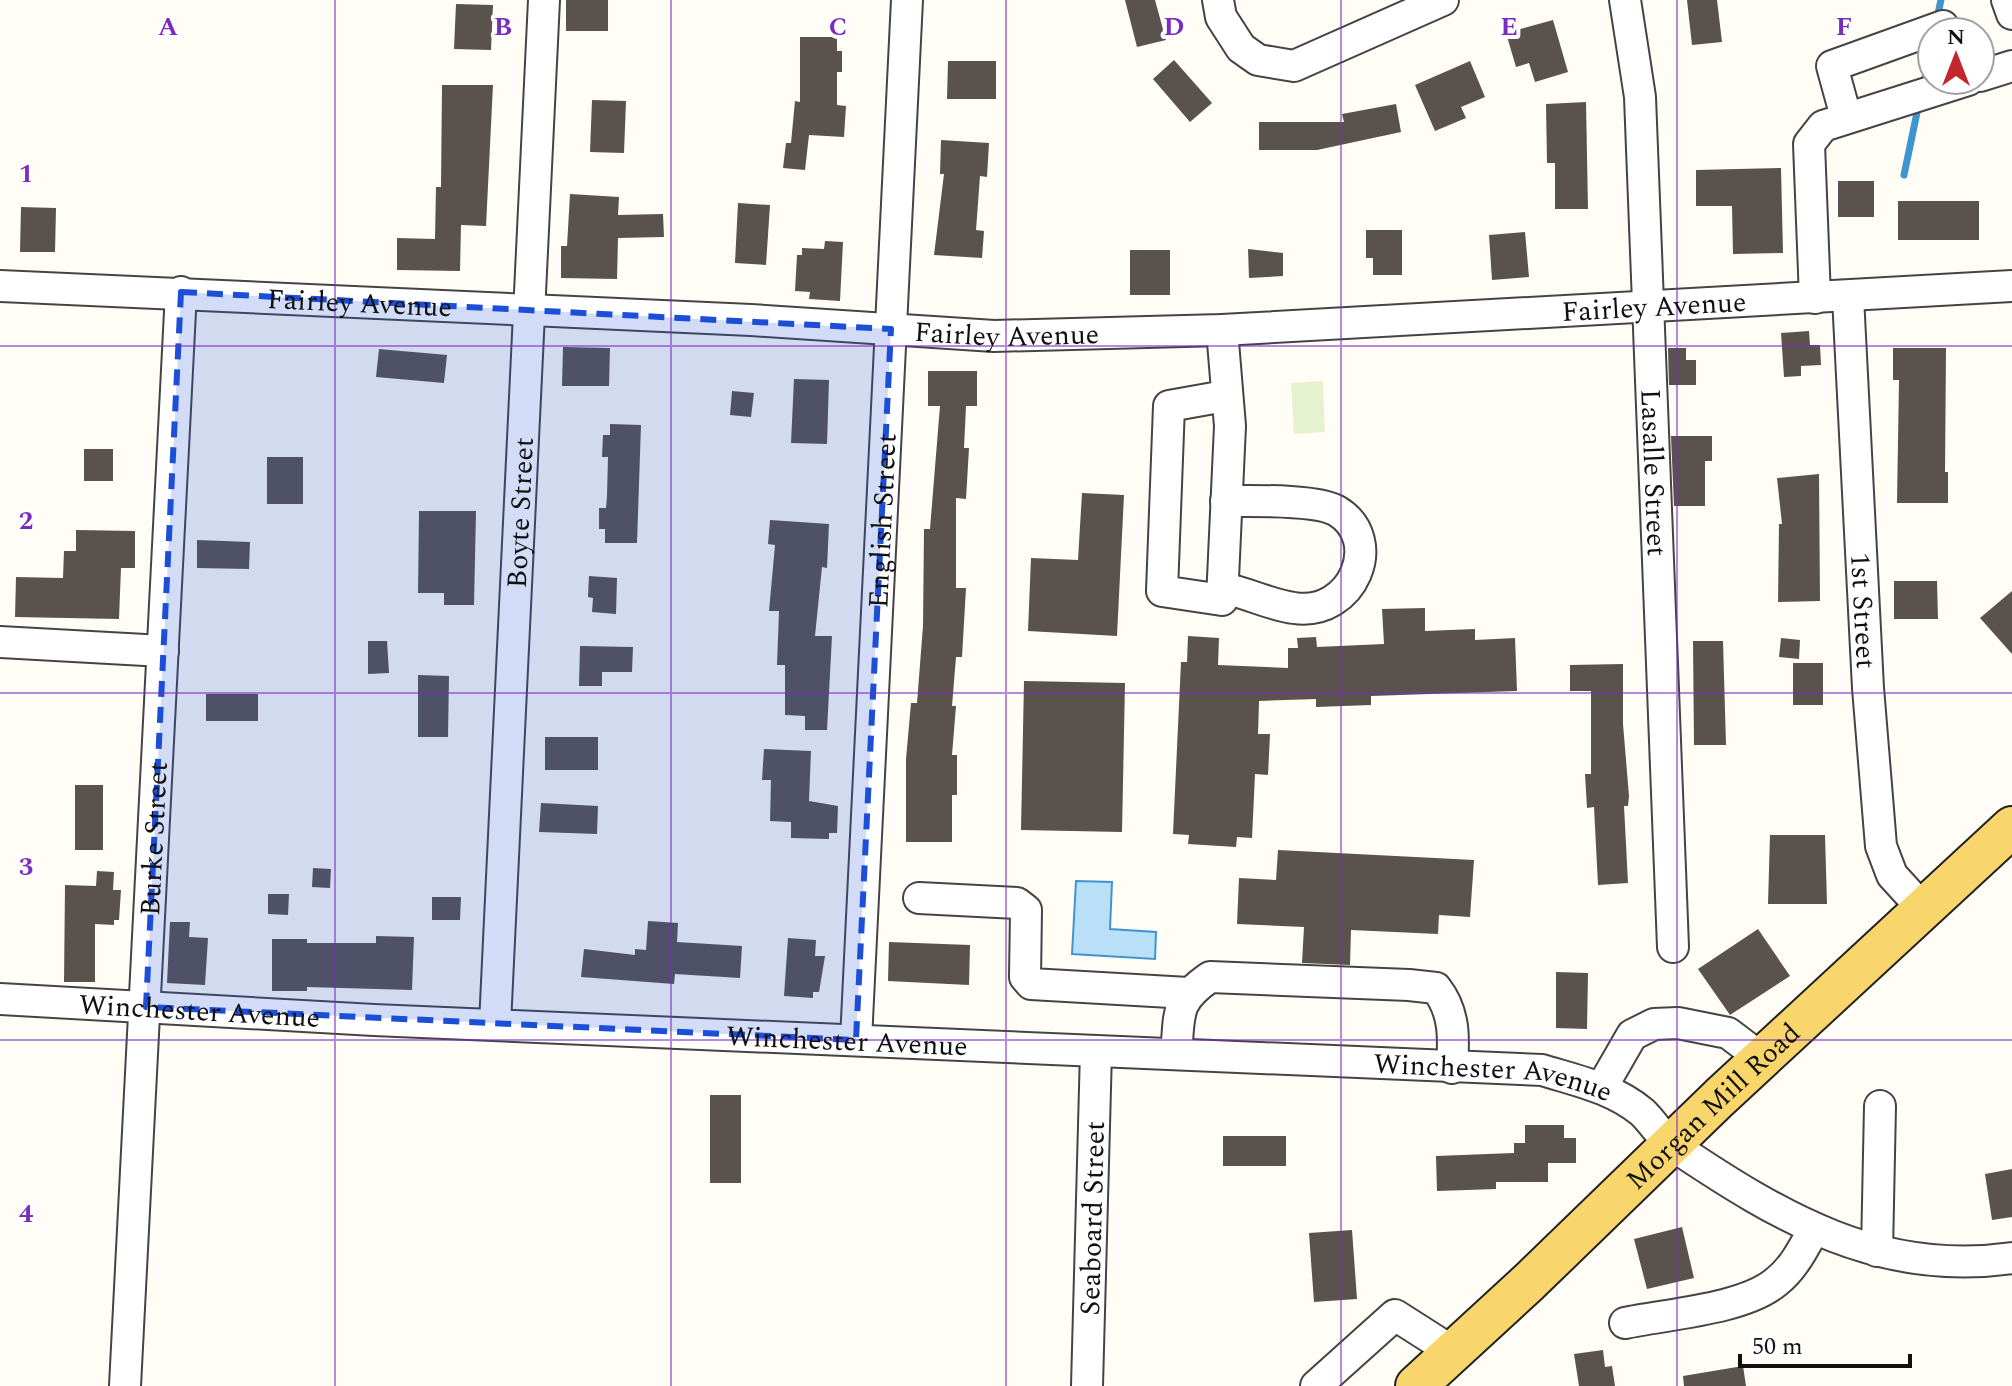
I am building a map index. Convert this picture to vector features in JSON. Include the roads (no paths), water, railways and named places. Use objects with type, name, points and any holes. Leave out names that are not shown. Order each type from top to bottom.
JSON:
[{"type":"main road","name":"Morgan Mill Road","points":[[1416,1386],[1761,1058],[2012,827]]},
{"type":"street","name":"Boyte Street","points":[[495,1024],[544,0]]},
{"type":"street","name":"English Street","points":[[856,1040],[907,0]]},
{"type":"street","points":[[1218,0],[1221,17],[1241,48],[1258,60],[1294,66],[1443,0]]},
{"type":"street","name":"Lasalle Street","points":[[1625,0],[1640,97],[1673,947]]},
{"type":"street","points":[[2007,0],[2012,14]]},
{"type":"street","points":[[1846,117],[1832,66],[1916,36]]},
{"type":"street","points":[[1815,298],[1809,144],[1823,126],[1916,95]]},
{"type":"street","name":"Fairley Avenue","points":[[0,286],[529,309],[994,336],[1222,330],[2012,286]]},
{"type":"street","name":"Burke Street","points":[[125,1386],[181,292]]},
{"type":"street","name":"1st Street","points":[[1848,297],[1868,688],[1881,846],[1892,875],[1923,909]]},
{"type":"street","points":[[1222,330],[1225,396],[1230,426],[1222,600],[1162,591],[1169,406],[1225,396]]},
{"type":"street","points":[[1222,588],[1295,609],[1332,604],[1345,593],[1359,571],[1354,530],[1337,510],[1280,501],[1226,501]]},
{"type":"street","points":[[0,642],[163,651]]},
{"type":"street","points":[[919,898],[1017,903],[1026,910],[1025,977],[1031,984],[1436,988],[1448,1003],[1454,1036],[1452,1068]]},
{"type":"street","points":[[1176,1054],[1181,1006],[1199,985]]},
{"type":"street","name":"Winchester Avenue","points":[[0,999],[1542,1070],[1602,1087],[1644,1114],[1672,1145],[1813,1231],[1877,1251],[1955,1263],[2012,1258]]},
{"type":"street","points":[[1602,1087],[1632,1035],[1654,1024],[1692,1025],[1728,1033],[1761,1058]]},
{"type":"street","name":"Seaboard Street","points":[[1087,1386],[1096,1141],[1096,1051]]},
{"type":"street","points":[[1877,1251],[1880,1106]]},
{"type":"street","points":[[1625,1323],[1748,1298],[1776,1282],[1798,1257],[1813,1231]]},
{"type":"street","points":[[1316,1386],[1395,1315],[1453,1352]]},
{"type":"water","points":[[1076,881],[1112,882],[1110,929],[1156,932],[1155,959],[1072,954]]},
{"type":"waterway","points":[[1937,16],[1941,0]]},
{"type":"waterway","points":[[1904,175],[1919,103]]}]
